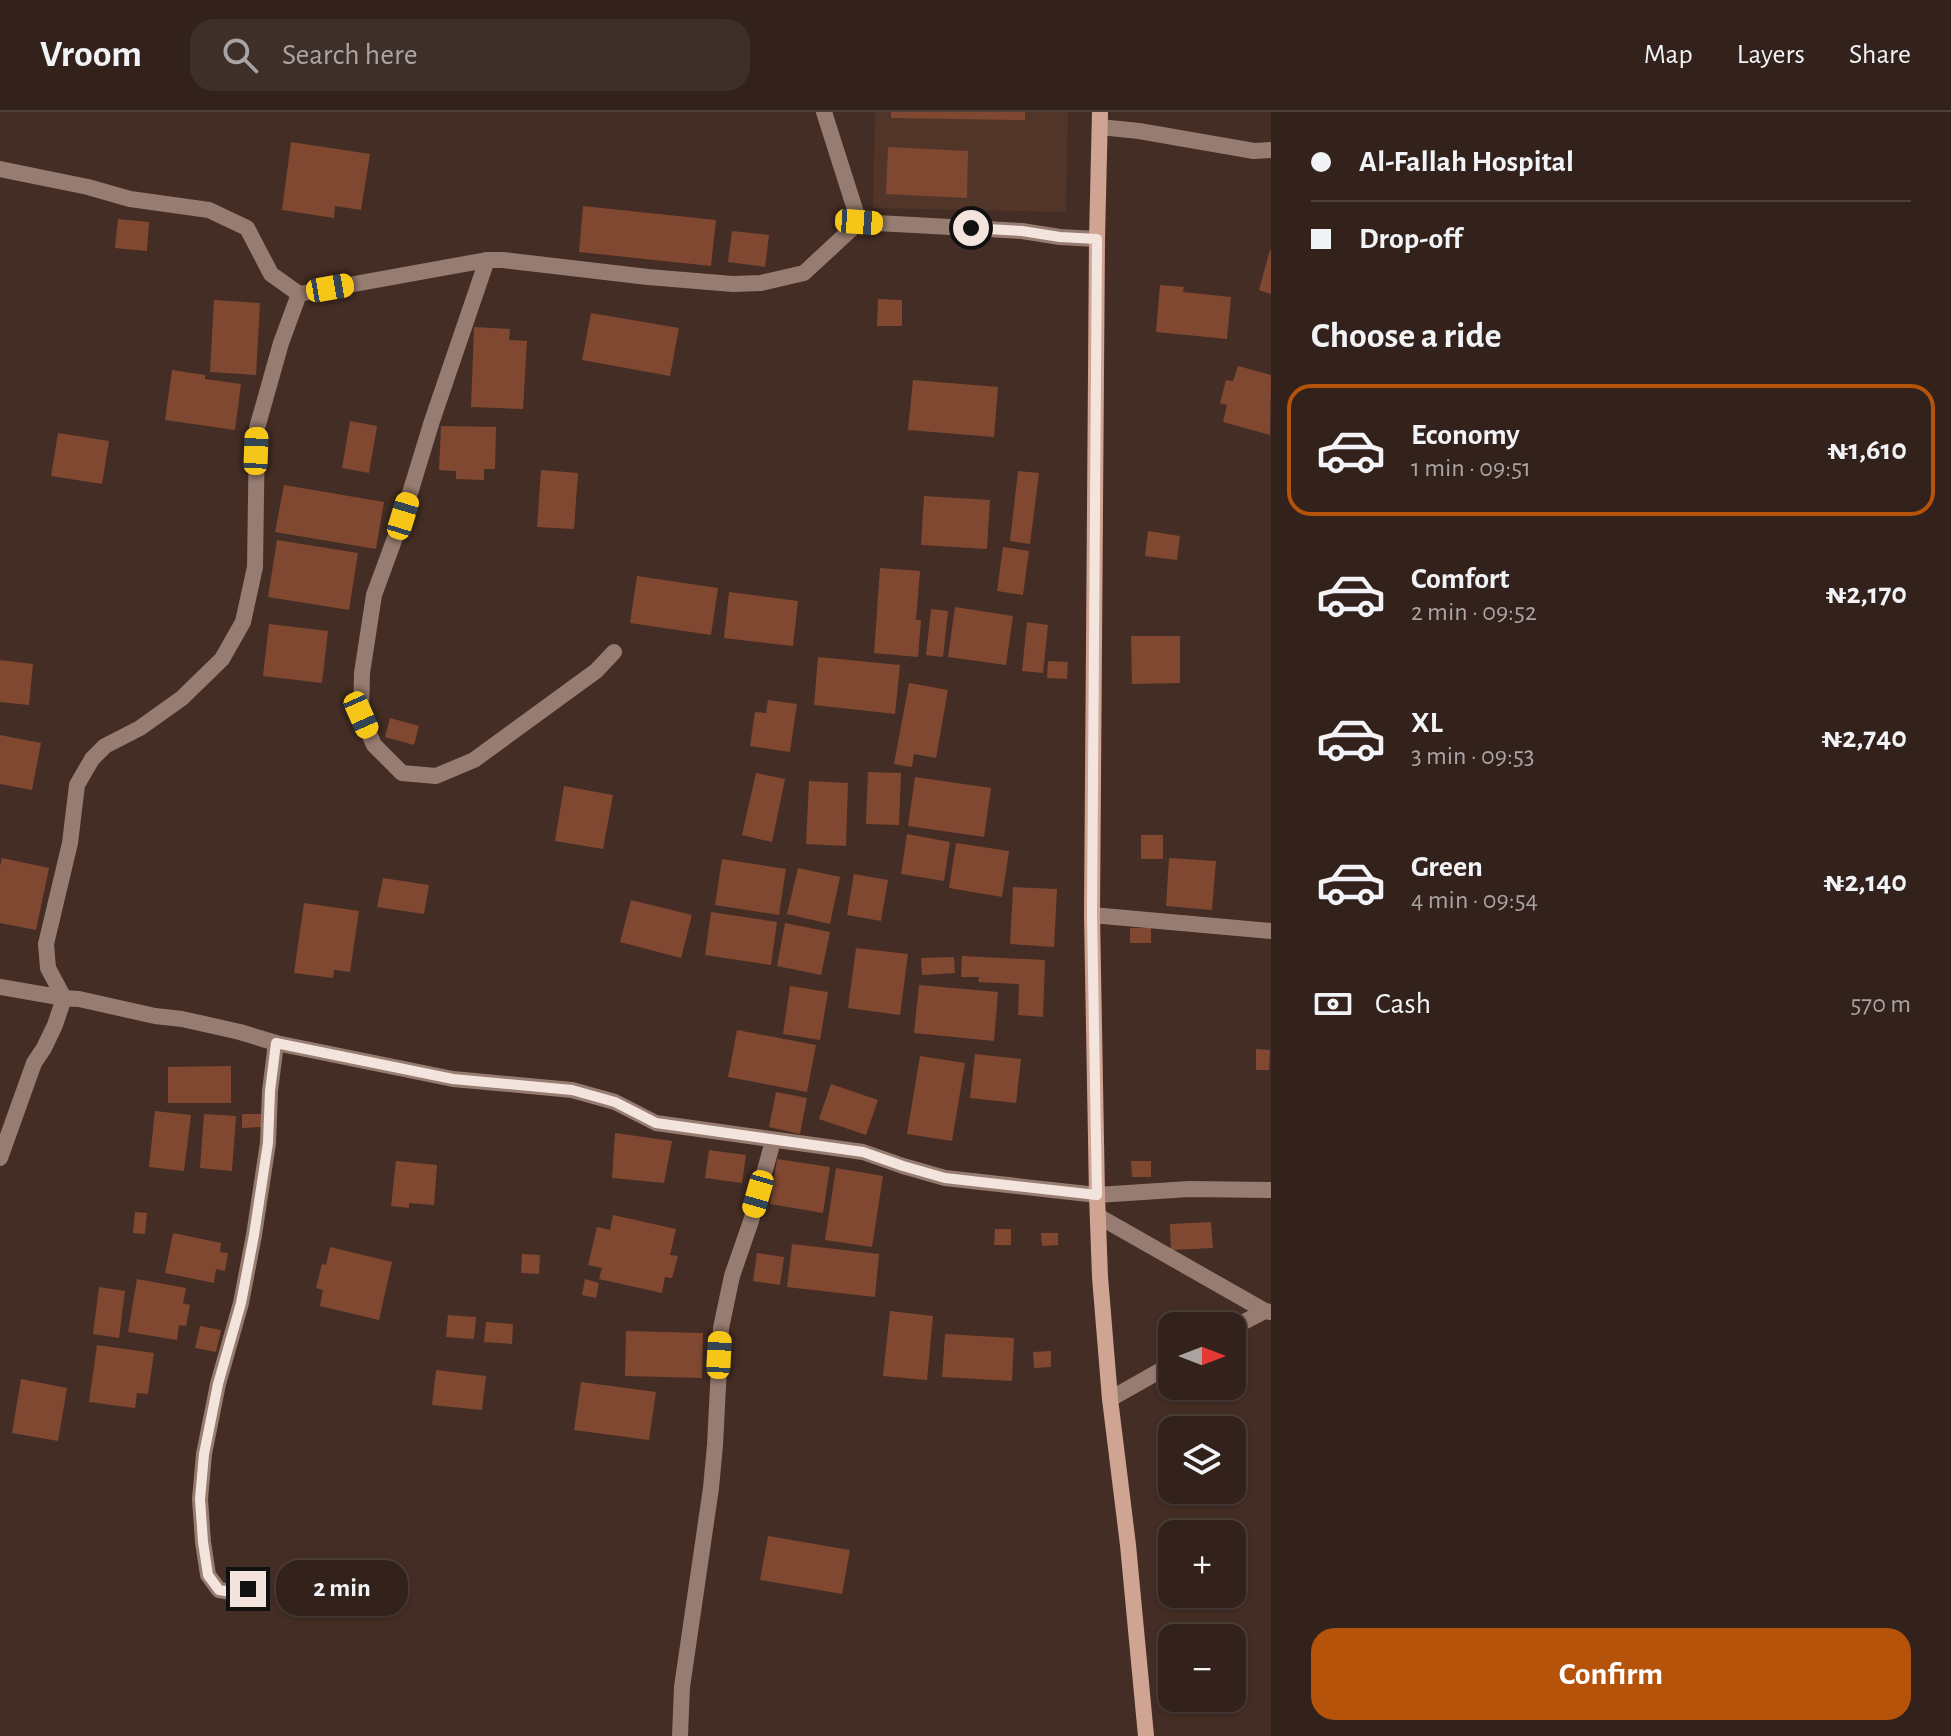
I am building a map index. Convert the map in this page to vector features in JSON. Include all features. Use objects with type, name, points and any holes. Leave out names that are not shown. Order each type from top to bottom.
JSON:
[{"type":"street","points":[[824,112],[859,222]]},
{"type":"street","points":[[1146,1736],[1110,1399],[1097,1195],[1092,915],[1100,120],[1139,131],[1254,151],[1271,150]]},
{"type":"street","points":[[0,169],[130,199],[209,210],[247,228],[271,274],[299,294],[487,260],[648,277],[733,284],[761,283],[804,273],[859,222],[1022,231],[1097,239]]},
{"type":"street","points":[[487,260],[374,595],[362,673],[361,715],[374,745],[402,773],[436,776],[474,760],[596,671],[614,652]]},
{"type":"street","points":[[0,1158],[34,1063],[55,1025],[64,998],[48,968],[46,944],[70,843],[77,785],[92,759],[105,746],[140,728],[182,698],[212,669],[222,659],[243,622],[255,567],[257,428],[281,343],[299,294]]},
{"type":"street","points":[[1092,915],[1271,931]]},
{"type":"street","points":[[0,987],[182,1019],[276,1043],[453,1079],[572,1090],[615,1102],[656,1123],[863,1152],[945,1178],[1097,1195],[1189,1189],[1271,1190]]},
{"type":"street","points":[[258,1592],[248,1589],[237,1593],[219,1590],[208,1575],[200,1499],[204,1454],[218,1384],[241,1303],[256,1221],[268,1143],[276,1043]]},
{"type":"street","points":[[680,1736],[682,1687],[711,1488],[721,1328],[732,1276],[773,1141]]},
{"type":"street","points":[[1098,1216],[1268,1312]]},
{"type":"street","points":[[1246,1322],[1268,1312]]},
{"type":"street","points":[[1110,1399],[1158,1372]]},
{"type":"shaded area","points":[[875,112],[1068,112],[1066,212],[873,208]]},
{"type":"building","points":[[891,112],[1025,112],[1025,120],[891,118]]},
{"type":"building","points":[[291,142],[370,154],[361,210],[335,206],[334,218],[282,210]]},
{"type":"building","points":[[888,147],[968,151],[967,198],[886,194]]},
{"type":"building","points":[[583,206],[716,220],[711,266],[579,252]]},
{"type":"building","points":[[118,219],[149,222],[147,251],[115,248]]},
{"type":"building","points":[[732,231],[769,235],[765,267],[728,262]]},
{"type":"building","points":[[1271,250],[1271,294],[1259,290]]},
{"type":"building","points":[[1160,285],[1184,287],[1183,292],[1231,297],[1227,339],[1156,332]]},
{"type":"building","points":[[878,299],[902,300],[902,326],[877,326]]},
{"type":"building","points":[[214,300],[260,303],[256,375],[210,372]]},
{"type":"building","points":[[591,313],[679,328],[670,376],[582,360]]},
{"type":"building","points":[[474,327],[510,329],[509,340],[527,341],[523,409],[471,407]]},
{"type":"building","points":[[1238,366],[1271,375],[1270,435],[1223,422],[1227,405],[1220,403],[1226,380],[1233,381]]},
{"type":"building","points":[[172,370],[241,384],[235,430],[165,420]]},
{"type":"building","points":[[913,380],[998,387],[994,437],[908,430]]},
{"type":"building","points":[[350,421],[377,426],[369,473],[342,468]]},
{"type":"building","points":[[441,426],[496,427],[495,469],[484,469],[484,480],[456,479],[456,471],[439,470]]},
{"type":"building","points":[[58,433],[109,441],[102,484],[51,476]]},
{"type":"building","points":[[541,470],[578,473],[574,529],[537,527]]},
{"type":"building","points":[[1018,471],[1039,473],[1030,544],[1010,541]]},
{"type":"building","points":[[284,485],[384,502],[376,549],[275,532]]},
{"type":"building","points":[[924,496],[990,500],[987,549],[921,545]]},
{"type":"building","points":[[1148,531],[1180,536],[1177,560],[1145,556]]},
{"type":"building","points":[[277,540],[358,553],[349,610],[268,597]]},
{"type":"building","points":[[1003,547],[1029,551],[1023,595],[997,591]]},
{"type":"building","points":[[880,568],[920,571],[916,620],[921,620],[918,657],[874,653]]},
{"type":"building","points":[[637,576],[718,588],[711,635],[630,623]]},
{"type":"building","points":[[729,592],[798,601],[793,646],[724,638]]},
{"type":"building","points":[[955,607],[1013,616],[1006,665],[948,657]]},
{"type":"building","points":[[931,609],[948,611],[943,657],[926,655]]},
{"type":"building","points":[[1027,622],[1048,625],[1043,673],[1022,671]]},
{"type":"building","points":[[269,624],[328,631],[322,683],[263,676]]},
{"type":"building","points":[[1131,636],[1180,636],[1180,683],[1132,684]]},
{"type":"building","points":[[818,657],[900,665],[895,714],[814,705]]},
{"type":"building","points":[[0,660],[33,664],[29,705],[0,702]]},
{"type":"building","points":[[1048,661],[1068,662],[1067,679],[1047,678]]},
{"type":"building","points":[[909,683],[948,690],[936,758],[914,754],[912,767],[894,764]]},
{"type":"building","points":[[768,700],[797,704],[790,752],[750,746],[755,712],[766,713]]},
{"type":"building","points":[[390,718],[419,726],[414,745],[385,737]]},
{"type":"building","points":[[0,735],[41,743],[32,790],[0,784]]},
{"type":"building","points":[[868,772],[901,773],[899,825],[866,824]]},
{"type":"building","points":[[756,773],[785,779],[772,842],[742,835]]},
{"type":"building","points":[[915,777],[991,788],[984,837],[908,826]]},
{"type":"building","points":[[809,781],[848,783],[846,846],[806,844]]},
{"type":"building","points":[[564,786],[613,795],[603,849],[555,841]]},
{"type":"building","points":[[907,834],[950,842],[944,881],[901,874]]},
{"type":"building","points":[[1141,835],[1163,835],[1163,859],[1141,859]]},
{"type":"building","points":[[956,843],[1009,851],[1002,897],[949,888]]},
{"type":"building","points":[[2,858],[49,868],[36,930],[0,923]]},
{"type":"building","points":[[1169,858],[1216,861],[1212,910],[1166,906]]},
{"type":"building","points":[[722,859],[786,869],[779,915],[715,905]]},
{"type":"building","points":[[798,868],[840,877],[830,924],[787,914]]},
{"type":"building","points":[[854,874],[888,880],[881,921],[847,915]]},
{"type":"building","points":[[383,878],[429,885],[424,914],[377,907]]},
{"type":"building","points":[[1013,887],[1057,889],[1054,947],[1010,944]]},
{"type":"building","points":[[631,900],[692,915],[681,958],[620,942]]},
{"type":"building","points":[[304,903],[359,911],[350,972],[334,970],[333,978],[294,973]]},
{"type":"building","points":[[711,912],[777,922],[771,965],[705,955]]},
{"type":"building","points":[[785,923],[830,932],[821,975],[777,966]]},
{"type":"building","points":[[1130,928],[1151,928],[1151,943],[1130,943]]},
{"type":"building","points":[[856,948],[908,954],[900,1015],[848,1008]]},
{"type":"building","points":[[962,956],[1045,960],[1043,1017],[1018,1015],[1019,984],[978,982],[979,977],[961,977]]},
{"type":"building","points":[[954,957],[955,973],[922,975],[921,958]]},
{"type":"building","points":[[919,985],[998,992],[994,1041],[914,1033]]},
{"type":"building","points":[[790,986],[828,992],[820,1040],[783,1034]]},
{"type":"building","points":[[737,1030],[816,1045],[807,1092],[728,1077]]},
{"type":"building","points":[[1256,1049],[1270,1050],[1269,1070],[1256,1070]]},
{"type":"building","points":[[975,1054],[1021,1059],[1016,1103],[970,1098]]},
{"type":"building","points":[[920,1056],[965,1063],[952,1141],[907,1134]]},
{"type":"building","points":[[231,1066],[231,1103],[168,1103],[168,1067]]},
{"type":"building","points":[[831,1084],[878,1100],[866,1135],[819,1119]]},
{"type":"building","points":[[776,1092],[807,1098],[800,1134],[769,1127]]},
{"type":"building","points":[[155,1111],[191,1115],[184,1171],[149,1167]]},
{"type":"building","points":[[204,1114],[236,1116],[232,1171],[200,1168]]},
{"type":"building","points":[[242,1114],[261,1114],[261,1127],[242,1128]]},
{"type":"building","points":[[615,1133],[672,1141],[664,1183],[612,1178]]},
{"type":"building","points":[[709,1150],[746,1155],[742,1183],[705,1178]]},
{"type":"building","points":[[777,1159],[830,1167],[823,1213],[770,1204]]},
{"type":"building","points":[[396,1161],[437,1165],[434,1205],[409,1203],[409,1208],[391,1206]]},
{"type":"building","points":[[1131,1161],[1151,1161],[1151,1177],[1132,1177]]},
{"type":"building","points":[[836,1168],[883,1176],[872,1247],[825,1240]]},
{"type":"building","points":[[135,1212],[147,1213],[145,1234],[133,1233]]},
{"type":"building","points":[[613,1215],[676,1229],[670,1255],[678,1256],[672,1278],[665,1277],[662,1293],[599,1279],[602,1268],[588,1265],[597,1227],[610,1230]]},
{"type":"building","points":[[1211,1222],[1213,1248],[1171,1250],[1170,1224]]},
{"type":"building","points":[[995,1229],[1011,1229],[1011,1245],[994,1245]]},
{"type":"building","points":[[173,1233],[221,1243],[220,1252],[228,1253],[225,1271],[216,1269],[214,1283],[165,1273]]},
{"type":"building","points":[[1041,1233],[1058,1233],[1058,1245],[1042,1246]]},
{"type":"building","points":[[792,1244],[879,1254],[875,1297],[787,1287]]},
{"type":"building","points":[[330,1247],[392,1262],[379,1320],[320,1306],[323,1290],[316,1288]]},
{"type":"building","points":[[757,1253],[784,1257],[780,1285],[753,1281]]},
{"type":"building","points":[[522,1254],[540,1255],[539,1274],[521,1273]]},
{"type":"building","points":[[137,1279],[186,1288],[183,1303],[190,1305],[186,1326],[179,1325],[177,1340],[128,1332]]},
{"type":"building","points":[[585,1279],[599,1283],[596,1298],[582,1295]]},
{"type":"building","points":[[99,1287],[125,1291],[119,1338],[93,1334]]},
{"type":"building","points":[[890,1311],[933,1316],[927,1380],[883,1376]]},
{"type":"building","points":[[448,1315],[476,1317],[474,1339],[446,1337]]},
{"type":"building","points":[[486,1322],[513,1324],[512,1344],[484,1342]]},
{"type":"building","points":[[200,1326],[221,1330],[216,1352],[195,1348]]},
{"type":"building","points":[[626,1331],[703,1333],[702,1378],[625,1376]]},
{"type":"building","points":[[945,1334],[1014,1338],[1012,1381],[942,1377]]},
{"type":"building","points":[[97,1345],[154,1353],[148,1394],[137,1393],[135,1408],[89,1402]]},
{"type":"building","points":[[1051,1351],[1051,1367],[1034,1368],[1033,1352]]},
{"type":"building","points":[[436,1370],[486,1376],[482,1410],[432,1405]]},
{"type":"building","points":[[21,1379],[67,1388],[58,1441],[12,1433]]},
{"type":"building","points":[[581,1382],[656,1392],[649,1440],[574,1430]]},
{"type":"building","points":[[768,1536],[850,1550],[842,1594],[760,1580]]},
{"type":"route","points":[[248,1589],[237,1593],[219,1590],[208,1575],[200,1499],[204,1454],[218,1384],[241,1303],[254,1235],[268,1143],[276,1043],[453,1079],[572,1090],[615,1102],[656,1123],[863,1152],[945,1178],[1097,1195],[1092,915],[1097,239],[971,228]]}]
